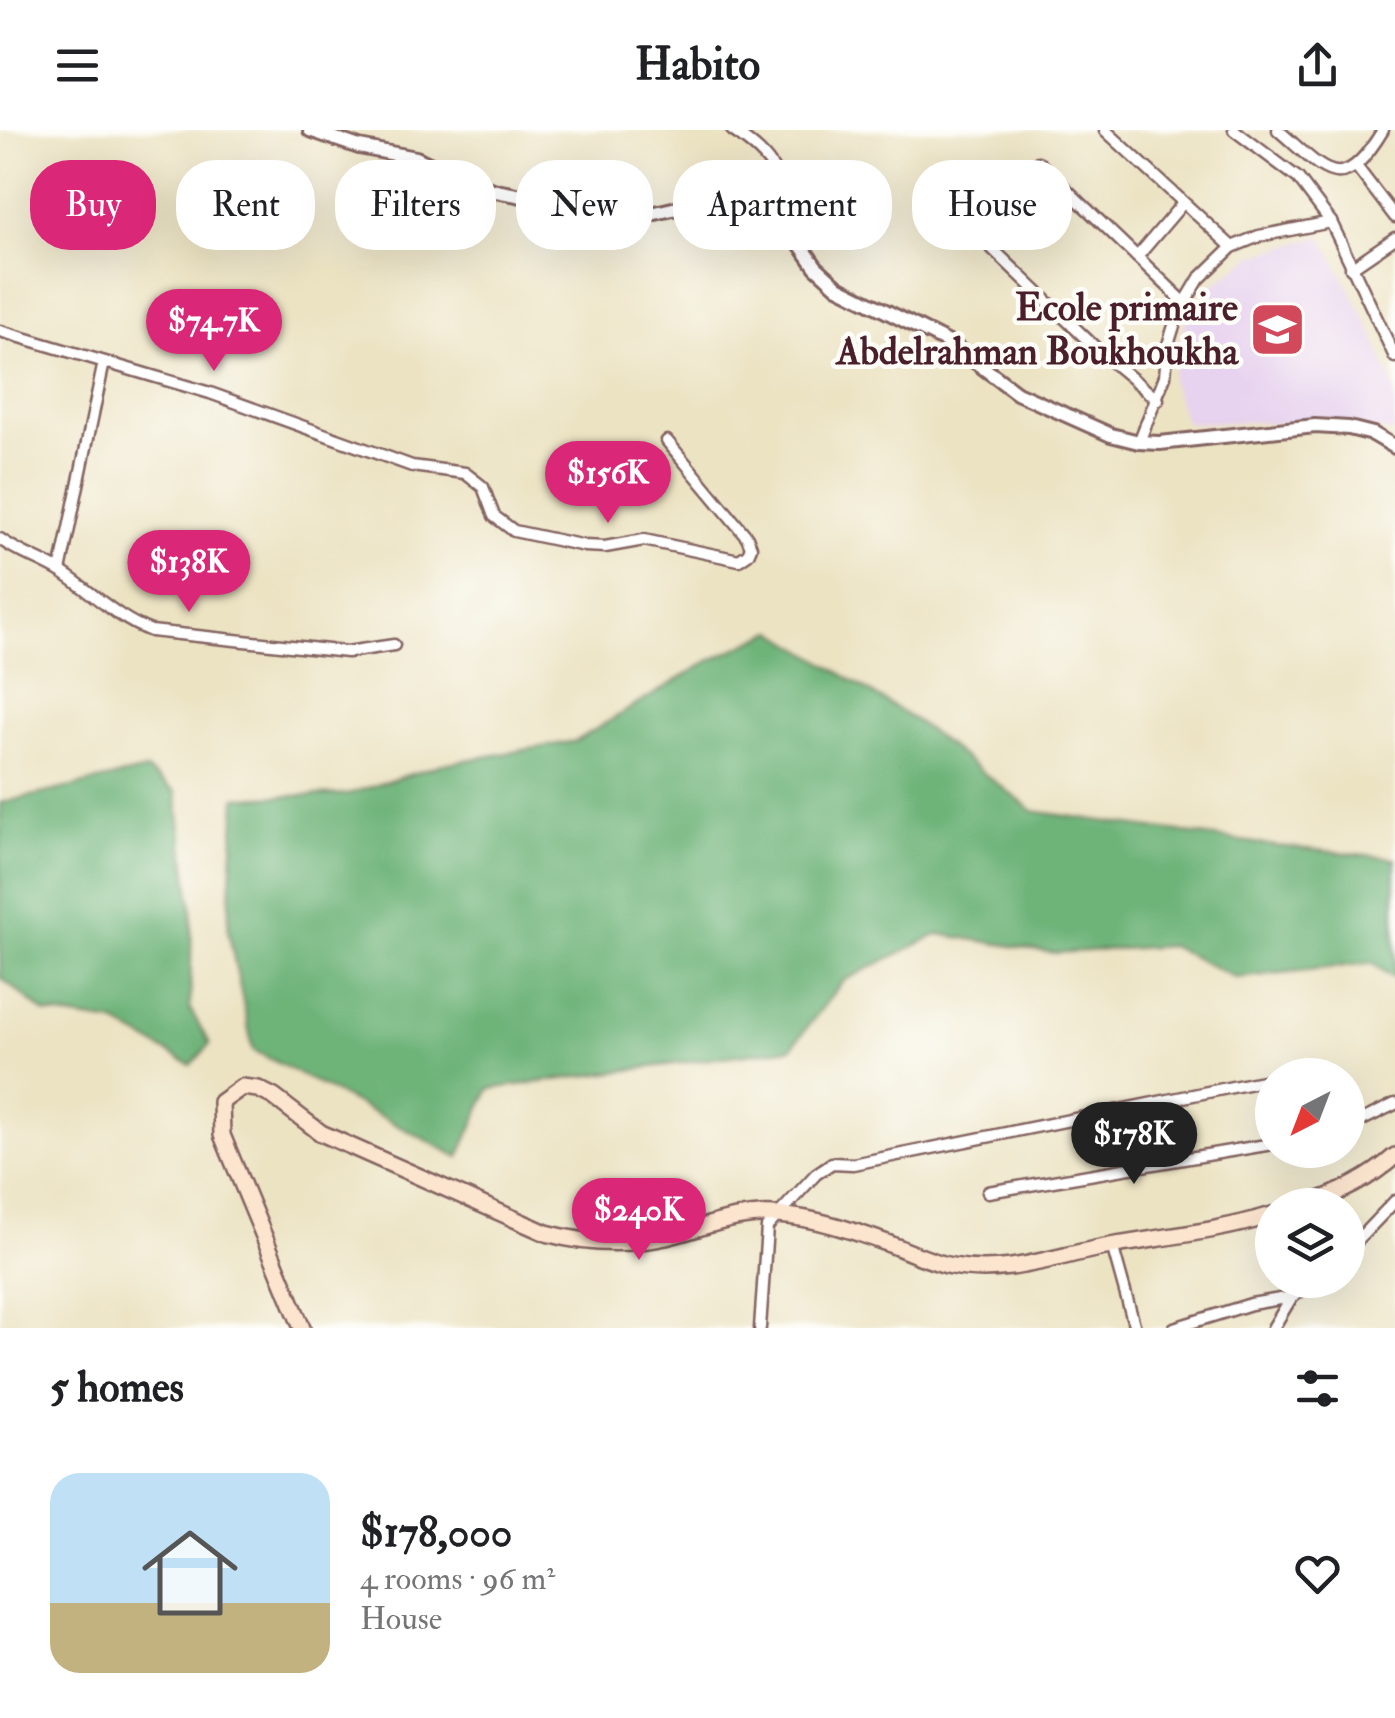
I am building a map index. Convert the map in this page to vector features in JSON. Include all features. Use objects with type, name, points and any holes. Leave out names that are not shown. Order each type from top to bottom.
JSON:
[{"type":"main road","points":[[302,1328],[222,1135],[221,1102],[242,1086],[274,1097],[321,1132],[357,1150],[546,1233],[576,1241],[602,1244],[667,1236],[703,1224],[776,1215],[826,1222],[947,1265],[1003,1271],[1112,1246],[1255,1220]]},
{"type":"main road","points":[[1352,1188],[1395,1156]]},
{"type":"street","points":[[310,130],[359,147],[416,158],[496,191],[624,216],[673,209]]},
{"type":"street","points":[[732,130],[768,160]]},
{"type":"street","points":[[1105,130],[1232,247]]},
{"type":"street","points":[[1234,130],[1298,178],[1331,222],[1395,357]]},
{"type":"street","points":[[1278,130],[1333,174],[1343,174],[1356,166],[1383,130]]},
{"type":"street","points":[[1298,178],[1320,166]]},
{"type":"street","points":[[1356,166],[1395,218]]},
{"type":"street","points":[[1072,195],[1183,301]]},
{"type":"street","points":[[1137,257],[1183,203]]},
{"type":"street","points":[[1139,442],[1158,400],[1168,345],[1183,301],[1199,280],[1232,247],[1260,236],[1331,222]]},
{"type":"street","points":[[1351,268],[1395,238]]},
{"type":"street","points":[[804,250],[838,287],[954,345],[1017,393],[1111,435],[1139,442],[1316,426],[1374,434],[1395,446]]},
{"type":"street","points":[[994,250],[1100,352],[1158,400]]},
{"type":"street","points":[[0,331],[210,394],[412,466],[465,473],[483,487],[494,516],[514,530],[585,546],[605,547],[644,540],[739,560],[748,554],[748,537],[666,441]]},
{"type":"street","points":[[60,571],[104,362]]},
{"type":"street","points":[[0,539],[20,554],[60,571],[132,624],[151,630],[347,652],[394,646]]},
{"type":"street","points":[[760,1328],[765,1235],[776,1215],[832,1163],[853,1164],[1255,1082]]},
{"type":"street","points":[[1365,1119],[1395,1104]]},
{"type":"street","points":[[988,1192],[1255,1147]]},
{"type":"street","points":[[1365,1232],[1395,1201]]},
{"type":"street","points":[[1112,1246],[1136,1328]]},
{"type":"street","points":[[1174,1328],[1251,1304],[1286,1298]]},
{"type":"street","points":[[1274,1328],[1291,1298]]},
{"type":"shaded area","name":"Ecole primaire Abdelrahman Boukhoukha","points":[[1322,236],[1374,335],[1395,391],[1395,432],[1256,422],[1186,423],[1171,381],[1185,322],[1211,286],[1253,256]]},
{"type":"green space","points":[[774,631],[916,721],[1033,811],[1276,846],[1395,858],[1395,979],[1371,963],[1236,978],[1170,946],[1055,953],[939,934],[843,981],[791,1048],[489,1089],[459,1157],[253,1050],[228,930],[236,798],[348,794],[443,764],[576,741],[709,661]]},
{"type":"green space","points":[[146,770],[176,792],[192,909],[190,1009],[210,1044],[191,1065],[115,1023],[45,1013],[0,977],[0,803]]},
{"type":"place","name":"Ecole primaire Abdelrahman Boukhoukha","points":[[1277,329]]}]
